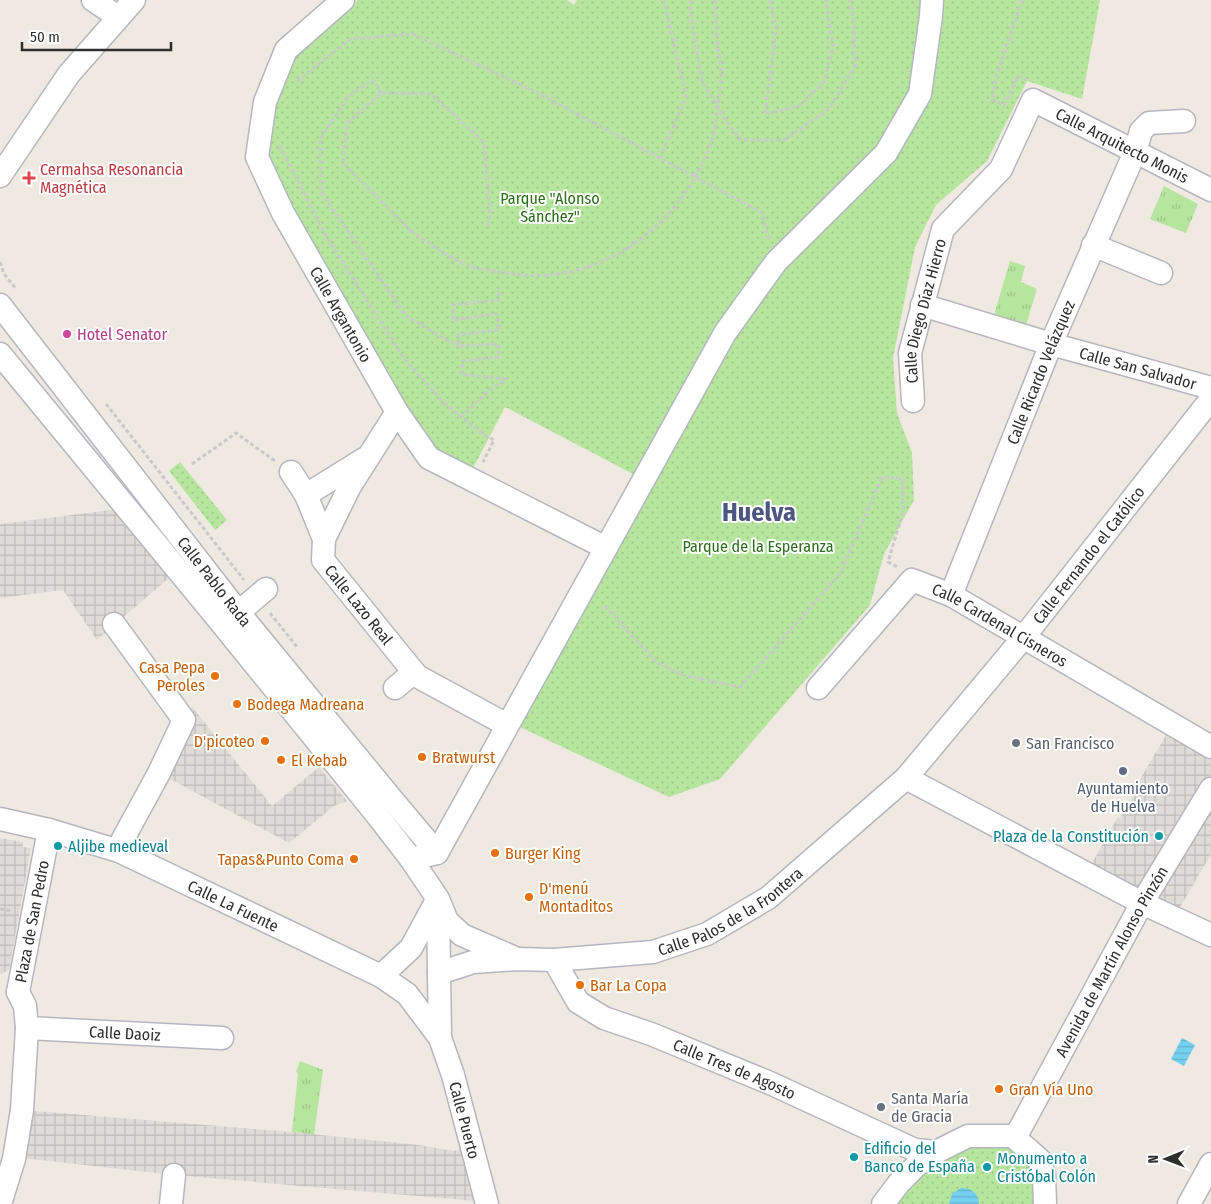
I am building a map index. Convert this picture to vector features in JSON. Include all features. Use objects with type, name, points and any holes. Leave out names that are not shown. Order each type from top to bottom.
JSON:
[{"type":"street","points":[[93,0],[118,17]]},
{"type":"street","points":[[0,176],[69,74],[134,0]]},
{"type":"street","name":"Calle Argantonio","points":[[343,0],[286,50],[265,102],[257,157],[283,213],[397,412],[429,458],[606,548]]},
{"type":"street","points":[[440,1038],[437,853],[725,333],[776,262],[886,153],[920,94],[932,0]]},
{"type":"street","name":"Calle Arquitecto Monis","points":[[1033,100],[1211,190]]},
{"type":"street","name":"Calle Diego Díaz Hierro","points":[[913,400],[910,352],[943,230],[1001,169],[1033,100]]},
{"type":"street","name":"Calle Ricardo Velázquez","points":[[951,595],[1051,344],[1093,244],[1135,152],[1141,131],[1149,123],[1184,121]]},
{"type":"street","points":[[1093,244],[1162,273]]},
{"type":"street","name":"Calle Pablo Rada","points":[[0,305],[231,619],[411,859],[438,899]]},
{"type":"street","name":"Calle San Salvador","points":[[922,305],[1051,344],[1211,388]]},
{"type":"street","name":"Calle Pablo Rada","points":[[0,354],[437,853]]},
{"type":"street","name":"Calle Fernando el Católico","points":[[906,778],[1024,638],[1211,399]]},
{"type":"street","name":"Calle Lazo Real","points":[[397,412],[350,486],[324,539],[323,560],[418,676],[508,726]]},
{"type":"street","points":[[306,495],[369,456]]},
{"type":"street","points":[[291,472],[306,495],[324,539]]},
{"type":"street","name":"Calle Cardenal Cisneros","points":[[818,688],[912,580],[951,595],[1211,747]]},
{"type":"street","points":[[231,619],[262,593]]},
{"type":"street","points":[[114,624],[184,720],[173,747],[123,839],[119,850]]},
{"type":"street","points":[[395,688],[414,672]]},
{"type":"street","points":[[906,778],[1142,903],[1211,935]]},
{"type":"street","name":"Calle Palos de la Frontera","points":[[439,973],[473,962],[517,959],[554,960],[653,952],[707,934],[768,898],[906,778]]},
{"type":"street","name":"Avenida de Martín Alonso Pinzón","points":[[1016,1136],[1142,903],[1211,790]]},
{"type":"street","name":"Calle La Fuente","points":[[0,819],[49,830],[119,850],[381,976],[407,994],[440,1038]]},
{"type":"street","name":"Plaza de San Pedro","points":[[9,989],[49,830]]},
{"type":"street","points":[[411,859],[437,853]]},
{"type":"street","points":[[381,976],[411,948],[438,899]]},
{"type":"street","points":[[438,899],[446,920],[462,935],[517,959]]},
{"type":"street","name":"Calle Tres de Agosto","points":[[554,960],[578,1002],[604,1018],[651,1034],[770,1083],[915,1150],[936,1152]]},
{"type":"street","points":[[0,1204],[14,1159],[22,1110],[27,1028],[25,1006],[9,989]]},
{"type":"street","name":"Calle Daoiz","points":[[27,1028],[222,1038]]},
{"type":"street","name":"Calle Puerto","points":[[440,1038],[453,1075],[487,1204]]},
{"type":"street","points":[[883,1204],[899,1183],[917,1165],[936,1152],[968,1136],[1016,1136],[1016,1139],[1039,1159],[1044,1174],[1045,1204]]},
{"type":"street","points":[[1190,1204],[1211,1164]]},
{"type":"street","points":[[171,1204],[174,1174]]},
{"type":"path","points":[[660,158],[686,97],[664,0]]},
{"type":"path","points":[[691,0],[690,10],[702,81],[726,120],[741,140],[784,140],[829,109],[855,66],[854,24],[850,0]]},
{"type":"path","points":[[488,227],[490,210],[484,142],[431,94],[381,92],[347,123],[344,163],[411,231],[437,249],[471,267],[539,277],[576,270],[612,258],[651,232],[678,204],[699,170],[713,139],[719,104],[721,73],[715,0]]},
{"type":"path","points":[[770,0],[776,28],[765,114],[799,106],[824,82],[833,46],[826,0]]},
{"type":"path","points":[[998,74],[1022,0]]},
{"type":"path","points":[[292,85],[351,39],[413,34],[534,92],[761,212],[776,262]]},
{"type":"path","points":[[381,92],[373,80],[348,96],[320,139],[321,192],[406,316],[459,346],[498,344],[499,357],[463,361],[461,374],[506,379],[492,388],[462,417]]},
{"type":"path","points":[[278,142],[324,234],[403,357],[445,404],[484,435],[494,440],[473,480]]},
{"type":"path","points":[[0,262],[4,274],[18,292]]},
{"type":"path","points":[[459,346],[458,335],[499,330],[496,314],[453,320],[453,305],[499,300],[499,288]]},
{"type":"path","points":[[101,398],[262,593],[299,650]]},
{"type":"path","points":[[192,464],[236,433],[291,472]]},
{"type":"path","points":[[605,606],[656,662],[683,675],[740,687],[840,574],[882,477],[903,479],[903,512],[888,562],[903,569]]},
{"type":"green space","name":"Parque \"Alonso Sánchez\"","points":[[358,0],[567,0],[574,5],[577,0],[923,0],[911,93],[878,149],[771,255],[635,475],[505,407],[472,470],[435,454],[407,413],[298,220],[267,153],[274,103],[295,55]]},
{"type":"green space","name":"Parque de la Esperanza","points":[[941,0],[1100,0],[1082,99],[1027,81],[987,161],[936,205],[915,247],[893,358],[897,413],[912,453],[914,500],[884,554],[870,605],[720,779],[669,797],[520,727],[731,341],[784,267],[894,158]]},
{"type":"green space","points":[[1164,186],[1198,204],[1186,233],[1150,219]]},
{"type":"green space","points":[[1010,261],[1025,266],[1021,282],[1037,289],[1026,325],[994,315]]},
{"type":"green space","points":[[180,462],[227,520],[215,530],[169,471]]},
{"type":"green space","points":[[300,1061],[323,1070],[314,1135],[292,1132],[298,1073],[296,1072]]},
{"type":"green space","points":[[1016,1136],[1039,1159],[1045,1204],[883,1204],[936,1152]]},
{"type":"shaded area","points":[[127,508],[178,570],[97,640],[63,590],[0,598],[0,524]]},
{"type":"shaded area","points":[[192,707],[272,806],[319,767],[347,801],[334,806],[289,843],[159,773]]},
{"type":"shaded area","name":"Plaza de la Constitución","points":[[1172,725],[1211,747],[1211,854],[1174,918],[1091,865],[1118,817],[1120,818],[1138,787],[1136,786]]},
{"type":"shaded area","points":[[0,838],[23,842],[23,847],[31,848],[9,969],[2,974],[0,974]]},
{"type":"shaded area","points":[[22,1110],[292,1132],[419,1145],[454,1151],[471,1145],[487,1202],[174,1175],[31,1159],[14,1159]]},
{"type":"water","points":[[1182,1038],[1195,1045],[1184,1066],[1171,1059]]},
{"type":"water","points":[[961,1188],[974,1192],[979,1204],[949,1204],[952,1194]]},
{"type":"place","name":"Cermahsa Resonancia Magnética","points":[[29,178]]},
{"type":"place","name":"Hotel Senator","points":[[67,334]]},
{"type":"place","name":"Casa Pepa Peroles","points":[[215,676]]},
{"type":"place","name":"Bodega Madreana","points":[[237,704]]},
{"type":"place","name":"D'picoteo","points":[[265,741]]},
{"type":"place","name":"San Francisco","points":[[1016,743]]},
{"type":"place","name":"Bratwurst","points":[[422,757]]},
{"type":"place","name":"El Kebab","points":[[281,760]]},
{"type":"place","name":"Ayuntamiento de Huelva","points":[[1123,771]]},
{"type":"place","name":"Plaza de la Constitución","points":[[1159,836]]},
{"type":"place","name":"Aljibe medieval","points":[[58,846]]},
{"type":"place","name":"Burger King","points":[[495,853]]},
{"type":"place","name":"Tapas&Punto Coma","points":[[354,859]]},
{"type":"place","name":"D'menú Montaditos","points":[[529,897]]},
{"type":"place","name":"Bar La Copa","points":[[580,985]]},
{"type":"place","name":"Gran Vía Uno","points":[[999,1089]]},
{"type":"place","name":"Santa María de Gracia","points":[[881,1107]]},
{"type":"place","name":"Edificio del Banco de España","points":[[854,1157]]},
{"type":"place","name":"Monumento a Cristóbal Colón","points":[[987,1167]]},
{"type":"district","name":"Huelva","points":[[759,512]]}]
